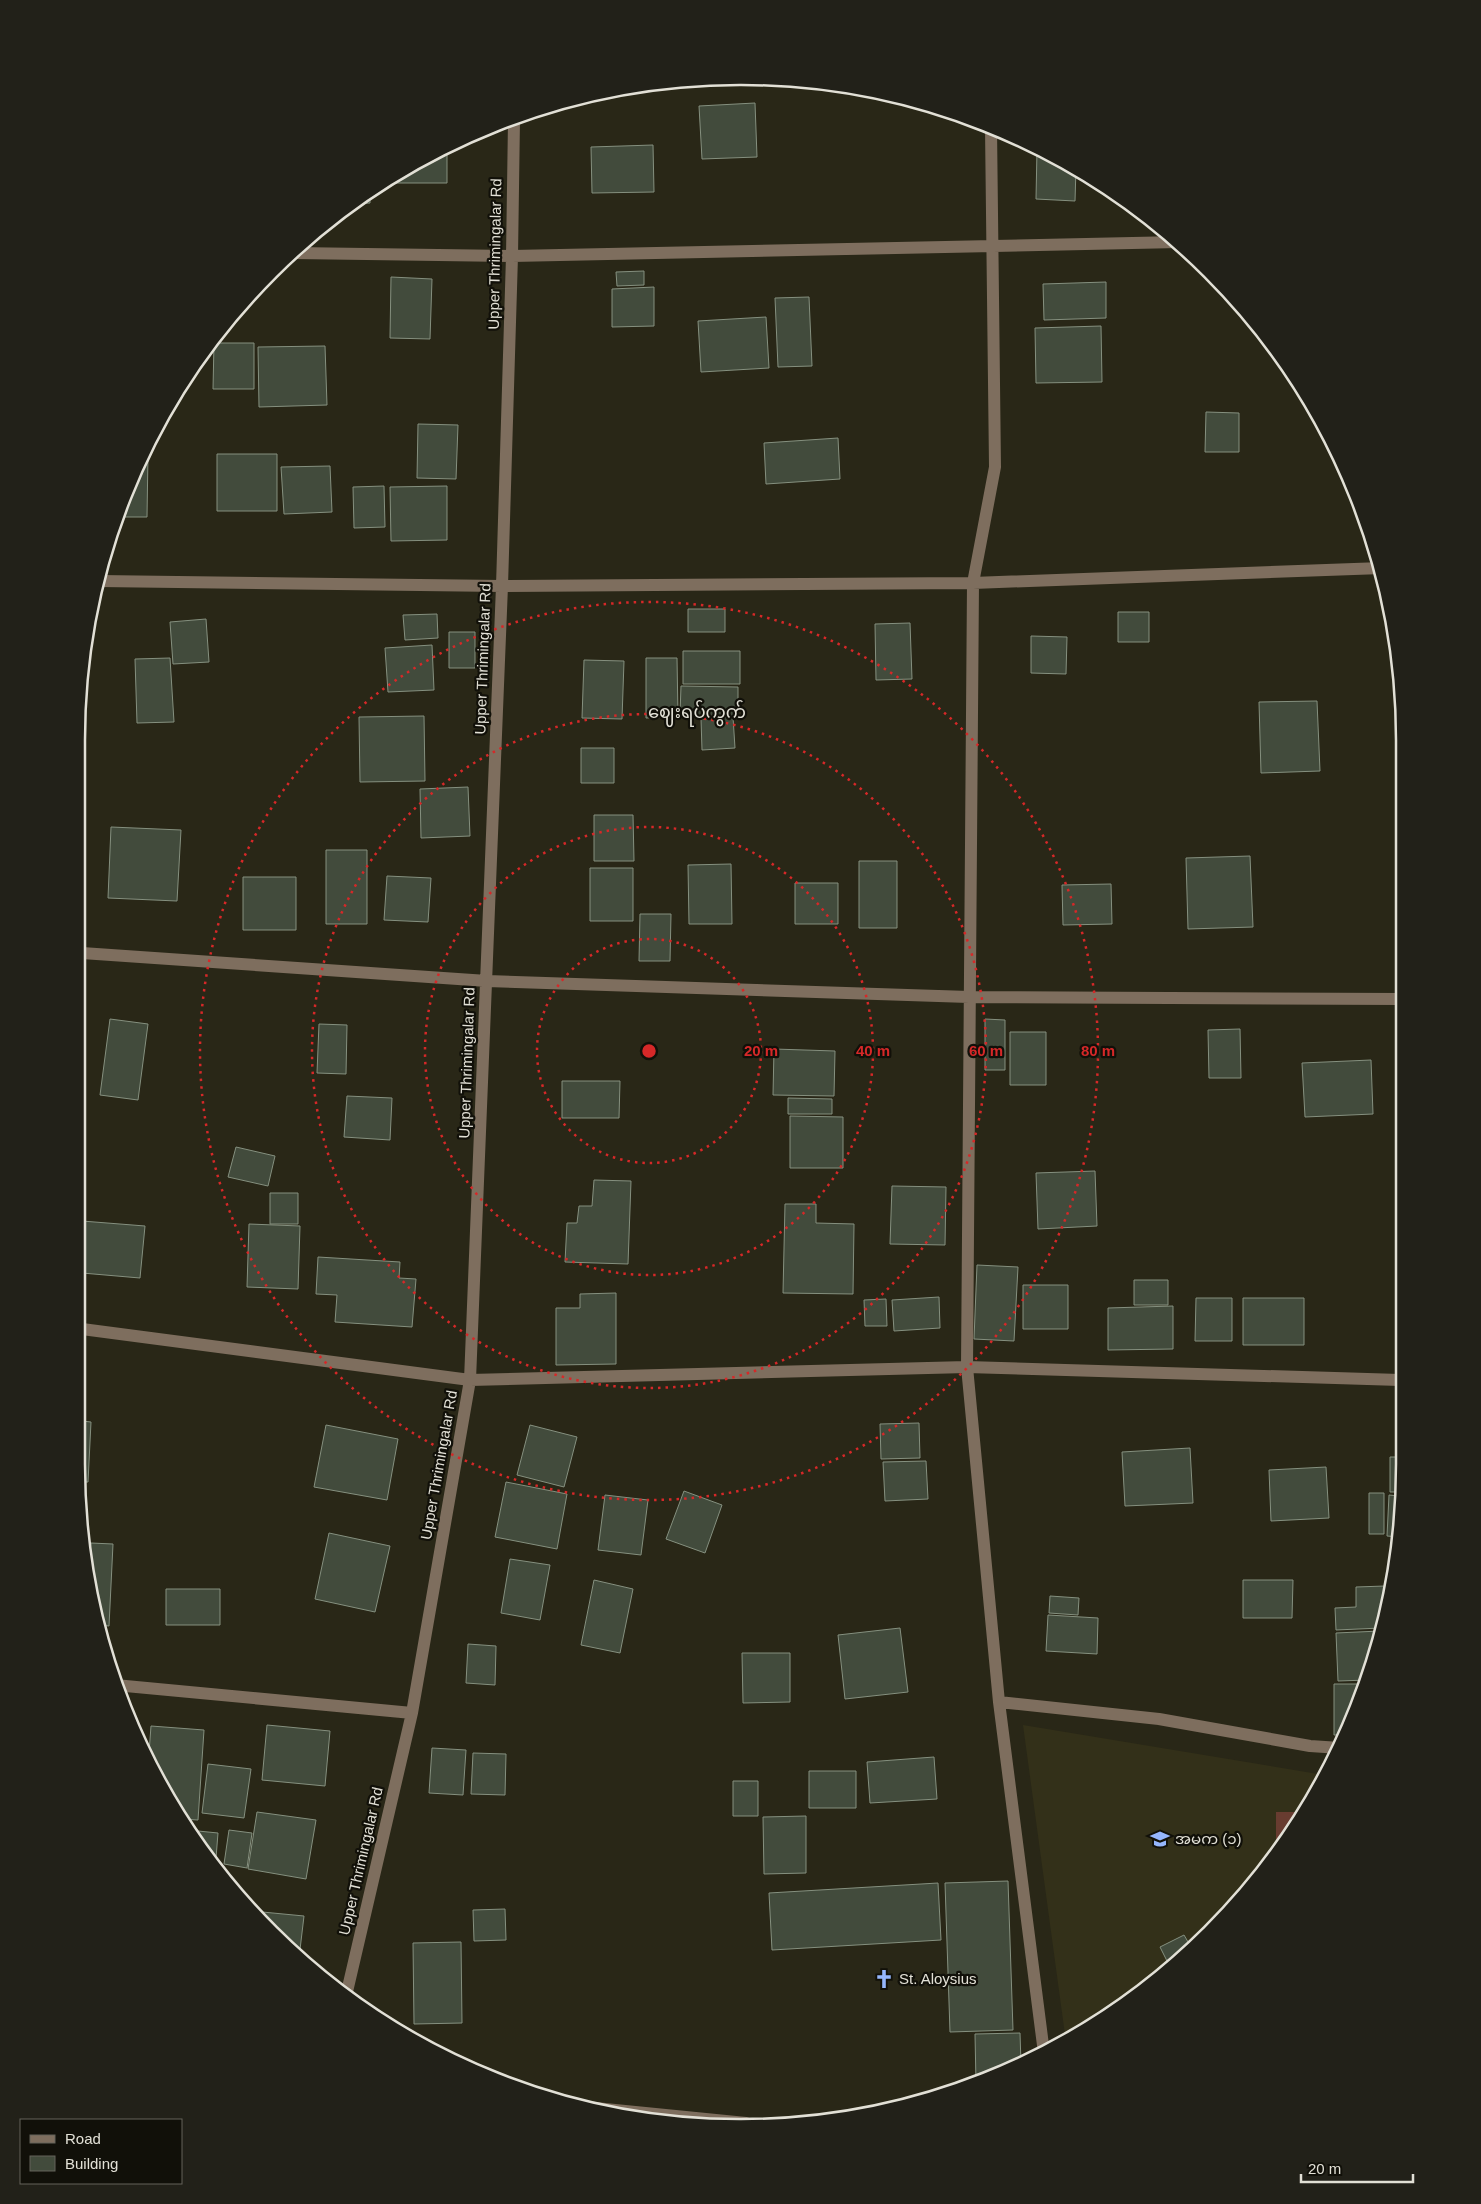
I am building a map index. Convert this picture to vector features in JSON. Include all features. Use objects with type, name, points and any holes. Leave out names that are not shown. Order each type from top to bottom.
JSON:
[{"type":"street","name":"Upper Thrimingalar Rd","points":[[348,1989],[412,1713],[470,1380],[502,586],[514,126]]},
{"type":"street","points":[[991,135],[994,246],[995,468],[973,583],[967,1367],[999,1702],[1043,2044]]},
{"type":"street","points":[[303,253],[512,256],[1166,242]]},
{"type":"street","points":[[105,581],[502,586],[973,583],[1373,568]]},
{"type":"street","points":[[85,953],[487,981],[969,997],[1396,999]]},
{"type":"street","points":[[85,1329],[470,1380],[967,1367],[1396,1380]]},
{"type":"street","points":[[124,1686],[412,1713]]},
{"type":"street","points":[[999,1702],[1159,1719],[1310,1746],[1331,1747]]},
{"type":"shaded area","name":"အမက (၁)","points":[[1023,1725],[1317,1774],[1286,1828],[1261,1863],[1204,1927],[1140,1984],[1105,2009],[1065,2033]]},
{"type":"shaded area","points":[[1276,1812],[1296,1812],[1286,1828],[1276,1842]]},
{"type":"building","points":[[755,103],[757,157],[702,159],[699,106]]},
{"type":"building","points":[[653,145],[654,192],[592,193],[591,147]]},
{"type":"building","points":[[447,155],[447,183],[396,183]]},
{"type":"building","points":[[1037,157],[1076,178],[1075,201],[1036,199]]},
{"type":"building","points":[[644,271],[644,285],[617,286],[616,272]]},
{"type":"building","points":[[391,277],[432,279],[430,339],[390,338]]},
{"type":"building","points":[[1106,282],[1106,318],[1044,320],[1043,284]]},
{"type":"building","points":[[654,287],[654,326],[612,327],[612,289]]},
{"type":"building","points":[[809,297],[812,366],[778,367],[775,298]]},
{"type":"building","points":[[766,317],[769,368],[701,372],[698,321]]},
{"type":"building","points":[[1101,326],[1102,382],[1036,383],[1035,328]]},
{"type":"building","points":[[219,343],[254,343],[254,389],[213,389],[214,350]]},
{"type":"building","points":[[325,346],[327,405],[259,407],[258,347]]},
{"type":"building","points":[[1206,412],[1239,413],[1239,452],[1205,452]]},
{"type":"building","points":[[418,424],[458,425],[456,479],[417,478]]},
{"type":"building","points":[[838,438],[840,479],[766,484],[764,443]]},
{"type":"building","points":[[217,454],[277,454],[277,511],[217,511]]},
{"type":"building","points":[[148,462],[147,517],[125,517]]},
{"type":"building","points":[[330,466],[332,512],[284,514],[281,467]]},
{"type":"building","points":[[384,486],[385,527],[354,528],[353,487]]},
{"type":"building","points":[[447,486],[447,540],[391,541],[390,487]]},
{"type":"building","points":[[688,609],[725,609],[725,632],[688,632]]},
{"type":"building","points":[[1118,612],[1149,612],[1149,642],[1118,642]]},
{"type":"building","points":[[437,614],[438,638],[405,640],[403,615]]},
{"type":"building","points":[[206,619],[209,662],[173,664],[170,622]]},
{"type":"building","points":[[910,623],[912,679],[876,680],[875,624]]},
{"type":"building","points":[[449,632],[475,632],[475,668],[449,668]]},
{"type":"building","points":[[1031,636],[1067,637],[1066,674],[1031,673]]},
{"type":"building","points":[[432,645],[434,690],[388,692],[385,648]]},
{"type":"building","points":[[683,651],[740,651],[740,684],[683,684]]},
{"type":"building","points":[[170,658],[174,722],[137,723],[135,659]]},
{"type":"building","points":[[646,658],[677,658],[678,717],[646,718]]},
{"type":"building","points":[[584,660],[624,661],[622,719],[582,718]]},
{"type":"building","points":[[681,686],[738,687],[738,716],[680,715]]},
{"type":"building","points":[[1317,701],[1320,771],[1261,773],[1259,702]]},
{"type":"building","points":[[424,716],[425,781],[360,782],[359,717]]},
{"type":"building","points":[[733,717],[735,748],[702,750],[701,719]]},
{"type":"building","points":[[581,748],[614,748],[614,783],[581,783]]},
{"type":"building","points":[[468,787],[470,836],[421,838],[420,789]]},
{"type":"building","points":[[594,815],[633,815],[634,861],[594,861]]},
{"type":"building","points":[[111,827],[181,830],[177,901],[108,898]]},
{"type":"building","points":[[326,850],[367,850],[367,924],[326,924]]},
{"type":"building","points":[[1250,856],[1253,927],[1188,929],[1186,858]]},
{"type":"building","points":[[859,861],[897,861],[897,928],[859,928]]},
{"type":"building","points":[[731,864],[732,924],[689,924],[688,865]]},
{"type":"building","points":[[590,868],[633,868],[633,921],[590,921]]},
{"type":"building","points":[[387,876],[431,878],[428,922],[384,920]]},
{"type":"building","points":[[243,877],[296,877],[296,930],[243,930]]},
{"type":"building","points":[[795,883],[838,883],[838,924],[795,924]]},
{"type":"building","points":[[1111,884],[1112,924],[1063,925],[1062,885]]},
{"type":"building","points":[[640,914],[671,914],[670,961],[639,961]]},
{"type":"building","points":[[110,1019],[148,1024],[138,1100],[100,1095]]},
{"type":"building","points":[[985,1019],[1005,1020],[1005,1070],[985,1070]]},
{"type":"building","points":[[319,1024],[347,1025],[346,1074],[317,1073]]},
{"type":"building","points":[[1240,1029],[1241,1078],[1209,1078],[1208,1030]]},
{"type":"building","points":[[1010,1032],[1046,1032],[1046,1085],[1010,1085]]},
{"type":"building","points":[[774,1049],[835,1051],[834,1096],[773,1095]]},
{"type":"building","points":[[1371,1060],[1373,1114],[1305,1117],[1302,1063]]},
{"type":"building","points":[[562,1081],[620,1081],[619,1118],[562,1118]]},
{"type":"building","points":[[347,1096],[392,1098],[390,1140],[344,1137]]},
{"type":"building","points":[[788,1098],[832,1099],[832,1114],[788,1114]]},
{"type":"building","points":[[790,1116],[843,1117],[843,1168],[790,1168]]},
{"type":"building","points":[[236,1147],[275,1156],[268,1186],[228,1177]]},
{"type":"building","points":[[1095,1171],[1097,1226],[1038,1229],[1036,1173]]},
{"type":"building","points":[[594,1180],[631,1181],[628,1264],[565,1262],[567,1223],[577,1223],[579,1206],[592,1206]]},
{"type":"building","points":[[892,1186],[946,1187],[945,1245],[890,1244]]},
{"type":"building","points":[[270,1193],[298,1193],[298,1224],[270,1224]]},
{"type":"building","points":[[785,1204],[816,1204],[816,1223],[854,1224],[853,1294],[783,1293]]},
{"type":"building","points":[[85,1221],[145,1226],[140,1278],[85,1273]]},
{"type":"building","points":[[249,1224],[300,1226],[298,1289],[247,1287]]},
{"type":"building","points":[[318,1257],[400,1262],[399,1278],[416,1279],[412,1327],[335,1322],[337,1295],[316,1294]]},
{"type":"building","points":[[977,1265],[1018,1267],[1014,1341],[974,1339]]},
{"type":"building","points":[[1134,1280],[1168,1280],[1168,1305],[1134,1305]]},
{"type":"building","points":[[1023,1285],[1068,1285],[1068,1329],[1023,1329]]},
{"type":"building","points":[[616,1293],[616,1364],[556,1365],[556,1308],[580,1308],[580,1294]]},
{"type":"building","points":[[939,1297],[940,1328],[894,1331],[892,1300]]},
{"type":"building","points":[[1196,1298],[1232,1298],[1232,1341],[1195,1341]]},
{"type":"building","points":[[1243,1298],[1304,1298],[1304,1345],[1243,1345]]},
{"type":"building","points":[[886,1299],[887,1326],[865,1326],[864,1300]]},
{"type":"building","points":[[1173,1306],[1173,1349],[1108,1350],[1108,1308]]},
{"type":"building","points":[[85,1421],[91,1422],[88,1482],[85,1482]]},
{"type":"building","points":[[919,1423],[920,1458],[881,1459],[880,1424]]},
{"type":"building","points":[[326,1425],[398,1439],[387,1500],[314,1487]]},
{"type":"building","points":[[530,1425],[577,1437],[564,1487],[517,1475]]},
{"type":"building","points":[[1190,1448],[1193,1503],[1125,1506],[1122,1452]]},
{"type":"building","points":[[1390,1457],[1396,1457],[1395,1492],[1390,1492]]},
{"type":"building","points":[[926,1461],[928,1499],[885,1501],[883,1462]]},
{"type":"building","points":[[1326,1467],[1329,1518],[1271,1521],[1269,1470]]},
{"type":"building","points":[[506,1482],[567,1494],[557,1549],[495,1537]]},
{"type":"building","points":[[684,1491],[722,1505],[705,1553],[666,1539]]},
{"type":"building","points":[[1369,1493],[1384,1493],[1384,1534],[1369,1534]]},
{"type":"building","points":[[605,1495],[648,1500],[641,1555],[598,1550]]},
{"type":"building","points":[[1389,1495],[1395,1496],[1391,1536],[1387,1536]]},
{"type":"building","points":[[329,1533],[390,1546],[375,1612],[315,1599]]},
{"type":"building","points":[[91,1543],[113,1544],[109,1626],[105,1626]]},
{"type":"building","points":[[510,1559],[550,1565],[540,1620],[501,1613]]},
{"type":"building","points":[[594,1580],[633,1589],[620,1653],[581,1645]]},
{"type":"building","points":[[1243,1580],[1293,1580],[1292,1618],[1243,1618]]},
{"type":"building","points":[[1384,1586],[1375,1628],[1336,1630],[1335,1608],[1356,1607],[1356,1587]]},
{"type":"building","points":[[166,1589],[220,1589],[220,1625],[166,1625]]},
{"type":"building","points":[[1050,1596],[1079,1598],[1078,1615],[1049,1613]]},
{"type":"building","points":[[1048,1615],[1098,1618],[1097,1654],[1046,1651]]},
{"type":"building","points":[[900,1628],[908,1692],[845,1699],[838,1635]]},
{"type":"building","points":[[1374,1631],[1359,1680],[1338,1681],[1336,1633]]},
{"type":"building","points":[[468,1644],[496,1646],[495,1685],[466,1683]]},
{"type":"building","points":[[742,1653],[790,1653],[790,1702],[743,1703]]},
{"type":"building","points":[[1334,1684],[1357,1684],[1346,1714],[1336,1735],[1334,1735]]},
{"type":"building","points":[[267,1725],[330,1731],[325,1786],[262,1780]]},
{"type":"building","points":[[151,1726],[204,1730],[198,1820],[190,1820],[150,1746]]},
{"type":"building","points":[[432,1748],[466,1750],[463,1795],[429,1793]]},
{"type":"building","points":[[473,1753],[506,1754],[505,1795],[471,1794]]},
{"type":"building","points":[[934,1757],[937,1799],[870,1803],[867,1762]]},
{"type":"building","points":[[208,1764],[251,1769],[244,1818],[202,1813]]},
{"type":"building","points":[[809,1771],[856,1771],[856,1808],[809,1808]]},
{"type":"building","points":[[733,1781],[758,1781],[758,1816],[733,1816]]},
{"type":"building","points":[[257,1812],[316,1820],[306,1879],[248,1869]]},
{"type":"building","points":[[806,1816],[806,1873],[764,1874],[763,1817]]},
{"type":"building","points":[[229,1830],[252,1833],[247,1868],[224,1864]]},
{"type":"building","points":[[198,1832],[218,1833],[216,1857]]},
{"type":"building","points":[[1008,1881],[1013,2030],[950,2032],[945,1883]]},
{"type":"building","points":[[938,1883],[941,1940],[772,1950],[769,1893]]},
{"type":"building","points":[[505,1909],[506,1940],[474,1941],[473,1910]]},
{"type":"building","points":[[263,1912],[304,1916],[300,1949]]},
{"type":"building","points":[[1184,1935],[1188,1942],[1167,1961],[1160,1947]]},
{"type":"building","points":[[461,1942],[462,2023],[414,2024],[413,1943]]},
{"type":"building","points":[[1020,2033],[1021,2055],[976,2075],[975,2034]]},
{"type":"place","name":"အမက (၁)","points":[[1160,1839]]},
{"type":"place","name":"St. Aloysius","points":[[884,1979]]},
{"type":"district","name":"ဈေးရပ်ကွက်","points":[[697,712]]}]
